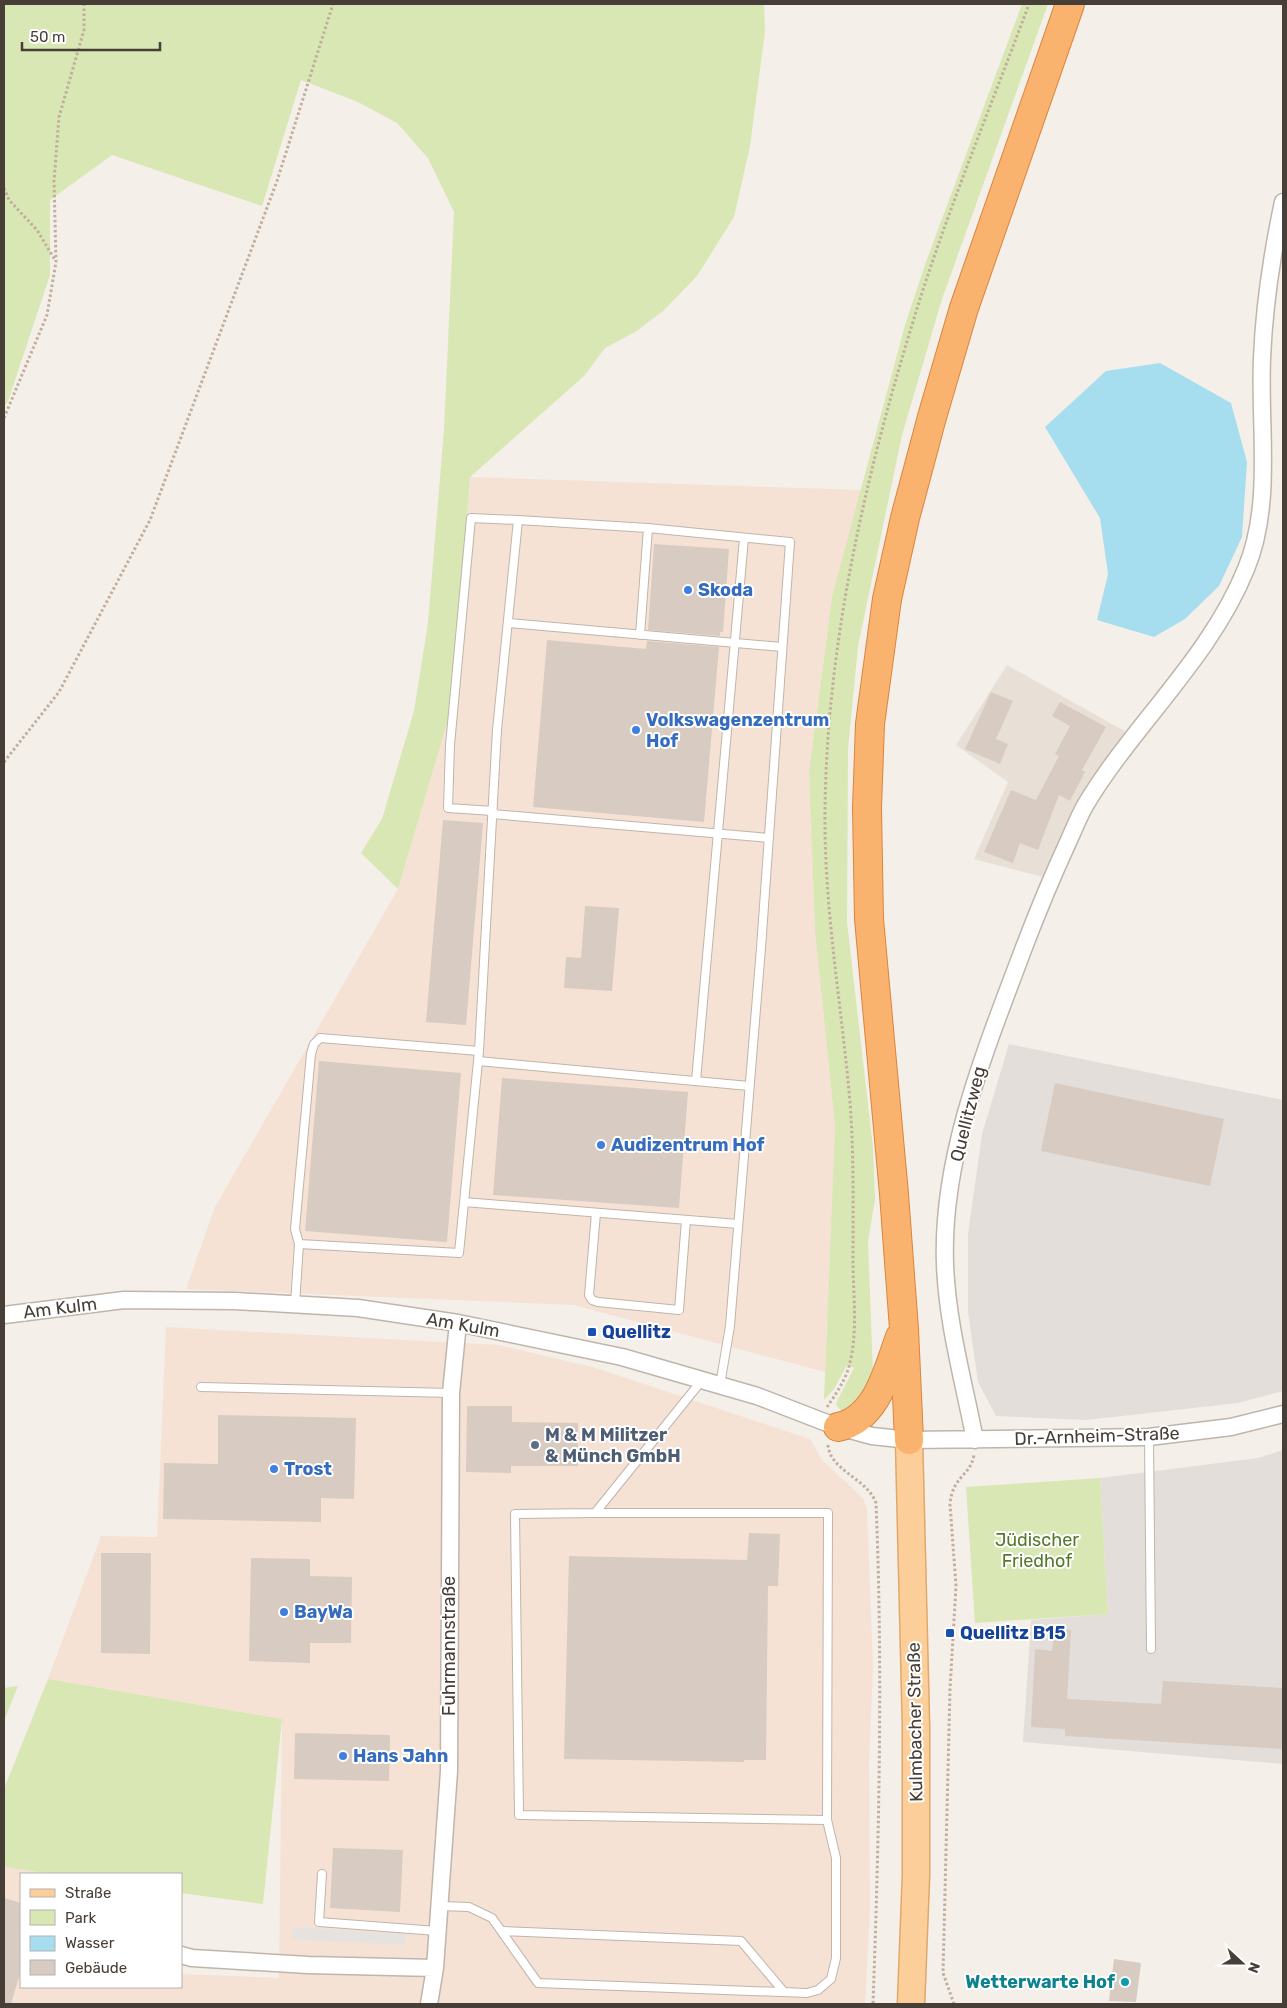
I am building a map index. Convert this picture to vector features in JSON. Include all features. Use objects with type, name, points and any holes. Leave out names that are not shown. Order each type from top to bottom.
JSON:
[{"type":"highway","points":[[909,1440],[904,1329],[888,1114],[869,919],[867,808],[870,724],[888,599],[905,518],[932,418],[964,308],[1070,4]]},
{"type":"highway","points":[[835,1426],[859,1419],[872,1404],[904,1329]]},
{"type":"main road","name":"Kulmbacher Straße","points":[[909,1440],[916,1728],[916,1875],[911,2004]]},
{"type":"street","name":"Quellitzweg","points":[[975,1440],[952,1321],[945,1264],[948,1208],[958,1144],[983,1056],[1046,888],[1085,806],[1127,745],[1181,676],[1227,608],[1247,568],[1257,529],[1262,484],[1262,359],[1269,269],[1283,202]]},
{"type":"street","name":"Am Kulm","points":[[4,1315],[124,1300],[235,1301],[358,1308],[458,1323],[586,1348],[703,1379],[757,1396],[835,1426],[872,1436],[909,1440]]},
{"type":"street","name":"Fuhrmannstraße","points":[[429,2004],[436,1968],[449,1771],[450,1393],[458,1323]]},
{"type":"street","name":"Dr.-Arnheim-Straße","points":[[909,1440],[1149,1437],[1231,1427],[1283,1414]]},
{"type":"street","points":[[182,1955],[192,1958],[308,1965],[436,1968]]},
{"type":"lane","points":[[720,1385],[730,1326],[769,838],[790,542],[648,528],[471,518],[450,745],[448,808],[769,838]]},
{"type":"lane","points":[[299,1244],[459,1253],[479,1051],[497,730],[518,520]]},
{"type":"lane","points":[[640,635],[648,528]]},
{"type":"lane","points":[[696,1081],[720,833],[744,538]]},
{"type":"lane","points":[[509,623],[782,647]]},
{"type":"lane","points":[[295,1304],[299,1244],[296,1229],[311,1054],[314,1044],[320,1038],[479,1051]]},
{"type":"lane","points":[[478,1061],[749,1086]]},
{"type":"lane","points":[[464,1202],[738,1224]]},
{"type":"lane","points":[[596,1213],[589,1294],[592,1300],[679,1310],[686,1220]]},
{"type":"lane","points":[[595,1513],[703,1379]]},
{"type":"lane","points":[[201,1387],[450,1393]]},
{"type":"lane","points":[[1149,1437],[1151,1649]]},
{"type":"lane","points":[[439,1906],[469,1907],[492,1918],[504,1931],[538,1983],[807,1993],[818,1990],[831,1979],[836,1958],[836,1858],[827,1820],[828,1513],[515,1514],[519,1815],[827,1820]]},
{"type":"lane","points":[[322,1874],[318,1922],[438,1931]]},
{"type":"lane","points":[[504,1931],[741,1941],[784,1992]]},
{"type":"path","points":[[4,418],[47,315],[56,262],[54,181],[59,117],[84,30],[84,4]]},
{"type":"path","points":[[4,762],[59,692],[150,520],[277,181],[333,4]]},
{"type":"path","points":[[4,188],[9,200],[37,230],[56,262]]},
{"type":"path","points":[[835,1426],[828,1445],[828,1452],[835,1462],[872,1494],[876,1503],[879,1569],[880,1722],[873,2004]]},
{"type":"path","points":[[954,2004],[943,1973],[952,1633],[956,1586],[951,1491],[972,1462],[975,1440]]},
{"type":"path","points":[[879,1569],[885,1570]]},
{"type":"shaded area","points":[[470,477],[862,490],[832,597],[809,772],[815,931],[835,1126],[825,1372],[574,1305],[186,1289],[215,1207],[398,889],[453,703]]},
{"type":"shaded area","points":[[1007,665],[1128,733],[1046,878],[974,859],[1008,782],[956,745]]},
{"type":"shaded area","points":[[1009,1044],[1283,1100],[1283,1391],[1238,1403],[1086,1420],[996,1416],[978,1382],[968,1312],[968,1234],[982,1134]]},
{"type":"shaded area","points":[[166,1327],[498,1345],[596,1368],[810,1439],[822,1460],[863,1498],[867,1509],[873,1666],[869,1764],[870,1909],[865,2004],[4,2004],[4,1867],[47,1873],[20,1873],[20,1988],[182,1988],[182,1974],[279,1978],[282,1719],[48,1679],[101,1536],[157,1537]]},
{"type":"shaded area","points":[[1283,1450],[1283,1764],[1023,1742],[1031,1620],[1108,1614],[1100,1478],[1258,1458]]},
{"type":"shaded area","points":[[293,1927],[406,1934],[405,1945],[292,1939]]},
{"type":"green space","points":[[4,4],[764,4],[765,31],[750,146],[734,217],[697,276],[663,311],[635,332],[605,348],[584,376],[470,477],[453,703],[398,889],[361,853],[382,819],[414,711],[428,623],[444,430],[454,212],[428,158],[397,123],[358,102],[301,80],[262,206],[112,155],[50,200],[50,275],[8,401],[4,407]]},
{"type":"green space","points":[[1022,4],[1048,4],[942,299],[902,435],[858,646],[848,749],[847,922],[873,1148],[875,1199],[868,1241],[873,1374],[856,1409],[842,1411],[836,1405],[837,1401],[854,1368],[847,1365],[834,1389],[824,1400],[835,1126],[815,931],[809,772],[832,597],[905,325],[926,262]]},
{"type":"green space","name":"Jüdischer Friedhof","points":[[1100,1478],[1108,1614],[975,1623],[966,1487]]},
{"type":"green space","points":[[48,1679],[282,1719],[263,1904],[182,1893],[182,1873],[47,1873],[4,1867],[4,1789]]},
{"type":"green space","points":[[18,1686],[4,1721],[4,1688]]},
{"type":"water","points":[[1160,363],[1231,403],[1247,462],[1242,537],[1219,586],[1185,619],[1154,637],[1097,620],[1108,574],[1100,518],[1045,427],[1106,371]]},
{"type":"building","points":[[654,544],[729,549],[723,632],[720,632],[720,636],[648,630]]},
{"type":"building","points":[[547,640],[646,649],[647,641],[719,647],[704,822],[533,807]]},
{"type":"building","points":[[991,692],[1013,701],[996,739],[1008,744],[1000,764],[965,749]]},
{"type":"building","points":[[1060,702],[1106,727],[1082,770],[1085,772],[1070,801],[1059,795],[1038,850],[1020,843],[1013,863],[984,852],[1011,790],[1036,800],[1059,756],[1055,754],[1070,726],[1052,716]]},
{"type":"building","points":[[443,820],[483,823],[466,1025],[426,1022]]},
{"type":"building","points":[[585,906],[619,908],[612,991],[564,988],[566,957],[581,958]]},
{"type":"building","points":[[319,1061],[461,1073],[447,1242],[305,1231]]},
{"type":"building","points":[[502,1078],[688,1092],[679,1208],[493,1195]]},
{"type":"building","points":[[1055,1083],[1224,1119],[1210,1186],[1041,1151]]},
{"type":"building","points":[[467,1406],[512,1406],[512,1422],[578,1423],[578,1466],[511,1466],[511,1473],[466,1472]]},
{"type":"building","points":[[218,1415],[356,1418],[354,1499],[321,1498],[321,1522],[163,1519],[164,1463],[218,1464]]},
{"type":"building","points":[[749,1533],[780,1534],[778,1586],[768,1586],[766,1760],[744,1760],[744,1762],[564,1759],[569,1556],[747,1560]]},
{"type":"building","points":[[101,1553],[151,1553],[150,1654],[101,1653]]},
{"type":"building","points":[[251,1558],[310,1559],[310,1576],[352,1577],[351,1643],[310,1643],[310,1663],[249,1661]]},
{"type":"building","points":[[1054,1629],[1071,1630],[1067,1699],[1161,1704],[1163,1681],[1283,1688],[1283,1749],[1065,1736],[1065,1729],[1031,1727],[1035,1649],[1052,1651]]},
{"type":"building","points":[[295,1733],[390,1735],[389,1781],[294,1779]]},
{"type":"building","points":[[333,1848],[403,1850],[400,1912],[330,1908]]},
{"type":"building","points":[[4,1898],[20,1903],[20,1973],[11,2004],[4,2004]]},
{"type":"building","name":"Wetterwarte Hof","points":[[1114,1959],[1141,1963],[1136,2002],[1109,2001]]},
{"type":"place","name":"Skoda","points":[[688,590]]},
{"type":"place","name":"Volkswagenzentrum Hof","points":[[636,730]]},
{"type":"place","name":"Audizentrum Hof","points":[[601,1145]]},
{"type":"place","name":"Quellitz","points":[[592,1332]]},
{"type":"place","name":"M & M Militzer & Münch GmbH","points":[[535,1445]]},
{"type":"place","name":"Trost","points":[[274,1469]]},
{"type":"place","name":"BayWa","points":[[284,1612]]},
{"type":"place","name":"Quellitz B15","points":[[950,1633]]},
{"type":"place","name":"Hans Jahn","points":[[343,1756]]},
{"type":"place","name":"Wetterwarte Hof","points":[[1125,1982]]}]
